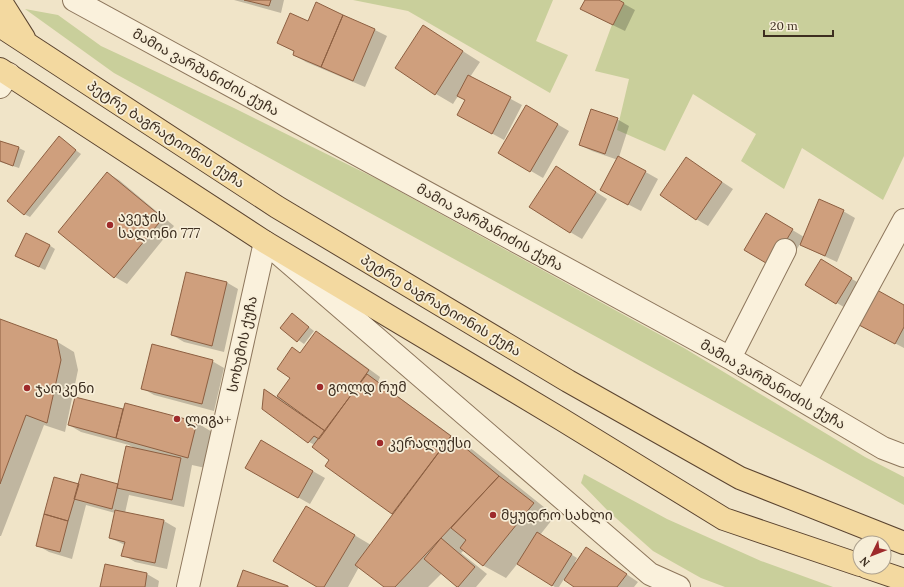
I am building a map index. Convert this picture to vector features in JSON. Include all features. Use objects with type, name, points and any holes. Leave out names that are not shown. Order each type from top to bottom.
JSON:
[{"type":"main road","points":[[0,0],[29,45]]},
{"type":"main road","name":"პეტრე ბაგრატიონის ქუჩა","points":[[0,26],[277,207],[568,381],[740,478],[904,544]]},
{"type":"main road","points":[[2,76],[265,242],[561,419],[724,519],[852,562]]},
{"type":"main road","points":[[889,575],[904,580]]},
{"type":"street","name":"მამია ვარშანიძის ქუჩა","points":[[74,0],[730,358],[883,448],[904,456]]},
{"type":"street","points":[[805,402],[904,220]]},
{"type":"street","points":[[265,242],[645,580],[679,587]]},
{"type":"street","name":"სოხუმის ქუჩა","points":[[188,587],[265,242]]},
{"type":"street","points":[[730,358],[786,250]]},
{"type":"green space","points":[[353,0],[553,0],[536,41],[568,55],[550,93],[408,11]]},
{"type":"green space","points":[[621,0],[904,0],[904,156],[883,200],[802,148],[784,189],[741,161],[756,134],[693,94],[665,151],[617,130],[629,79],[595,71]]},
{"type":"green space","points":[[25,9],[58,15],[101,46],[234,108],[377,179],[684,348],[865,457],[904,477],[904,505],[114,73]]},
{"type":"green space","points":[[584,474],[667,519],[761,561],[833,587],[725,587],[701,578],[653,551],[608,511],[581,483]]},
{"type":"building","points":[[244,0],[271,0],[269,6]]},
{"type":"building","points":[[585,0],[619,0],[624,3],[613,25],[580,9]]},
{"type":"building","points":[[316,2],[343,15],[321,67],[293,55],[294,51],[277,43],[290,13],[308,21]]},
{"type":"building","points":[[343,15],[375,29],[353,81],[321,67]]},
{"type":"building","points":[[423,25],[463,51],[435,95],[395,68]]},
{"type":"building","points":[[468,75],[511,97],[492,134],[457,115],[465,100],[457,96]]},
{"type":"building","points":[[526,105],[558,124],[530,172],[498,153]]},
{"type":"building","points":[[591,109],[618,118],[605,154],[579,145]]},
{"type":"building","points":[[59,136],[76,150],[24,215],[7,201]]},
{"type":"building","points":[[0,141],[19,147],[13,166],[0,161]]},
{"type":"building","points":[[618,156],[646,171],[628,205],[600,190]]},
{"type":"building","points":[[686,157],[722,182],[696,220],[660,195]]},
{"type":"building","points":[[556,166],[596,192],[570,233],[529,207]]},
{"type":"building","name":"ავეჯის სალონი 777","points":[[107,172],[163,218],[114,278],[58,232]]},
{"type":"building","points":[[819,199],[844,210],[825,256],[800,245]]},
{"type":"building","points":[[766,213],[793,229],[771,266],[744,250]]},
{"type":"building","points":[[26,233],[50,245],[39,267],[15,256]]},
{"type":"building","points":[[821,259],[852,278],[836,304],[805,285]]},
{"type":"building","points":[[186,272],[227,282],[212,346],[171,335]]},
{"type":"building","points":[[877,290],[904,305],[904,327],[895,344],[859,325]]},
{"type":"building","points":[[292,313],[309,327],[297,342],[280,328]]},
{"type":"building","name":"ჯაოკენი","points":[[0,319],[57,340],[61,360],[47,423],[26,415],[0,484]]},
{"type":"building","name":"გოლდ რუმ","points":[[316,331],[369,370],[325,431],[277,396],[290,378],[277,369],[292,347],[300,353]]},
{"type":"building","points":[[152,344],[213,360],[202,404],[141,389]]},
{"type":"building","name":"კერალუქსი","points":[[367,374],[451,436],[392,514],[325,466],[329,460],[312,447]]},
{"type":"building","points":[[264,389],[325,431],[319,439],[314,436],[308,443],[262,409]]},
{"type":"building","points":[[75,397],[123,409],[116,438],[68,425]]},
{"type":"building","points":[[125,403],[197,422],[188,458],[116,438]]},
{"type":"building","points":[[451,436],[499,476],[395,587],[384,587],[355,565]]},
{"type":"building","points":[[261,440],[313,471],[298,498],[245,468]]},
{"type":"building","points":[[126,446],[181,458],[172,500],[117,488]]},
{"type":"building","points":[[81,474],[118,484],[112,509],[74,499]]},
{"type":"building","name":"მყუდრო სახლი","points":[[499,476],[534,503],[483,566],[460,548],[466,540],[451,528]]},
{"type":"building","points":[[54,477],[79,484],[68,521],[44,514]]},
{"type":"building","points":[[306,506],[355,535],[324,587],[317,587],[273,561]]},
{"type":"building","points":[[115,510],[164,520],[155,563],[121,556],[125,542],[109,538]]},
{"type":"building","points":[[44,514],[68,521],[60,552],[36,546]]},
{"type":"building","points":[[537,532],[572,554],[552,586],[517,564]]},
{"type":"building","points":[[441,538],[475,567],[458,587],[424,559]]},
{"type":"building","points":[[586,547],[627,574],[617,587],[574,587],[564,580]]},
{"type":"building","points":[[105,564],[147,573],[145,587],[100,587]]},
{"type":"building","points":[[243,570],[288,586],[288,587],[237,587]]},
{"type":"place","name":"ავეჯის სალონი 777","points":[[110,225]]},
{"type":"place","name":"გოლდ რუმ","points":[[320,387]]},
{"type":"place","name":"ჯაოკენი","points":[[27,388]]},
{"type":"place","name":"ლიგა+","points":[[177,419]]},
{"type":"place","name":"კერალუქსი","points":[[380,443]]},
{"type":"place","name":"მყუდრო სახლი","points":[[493,515]]}]
